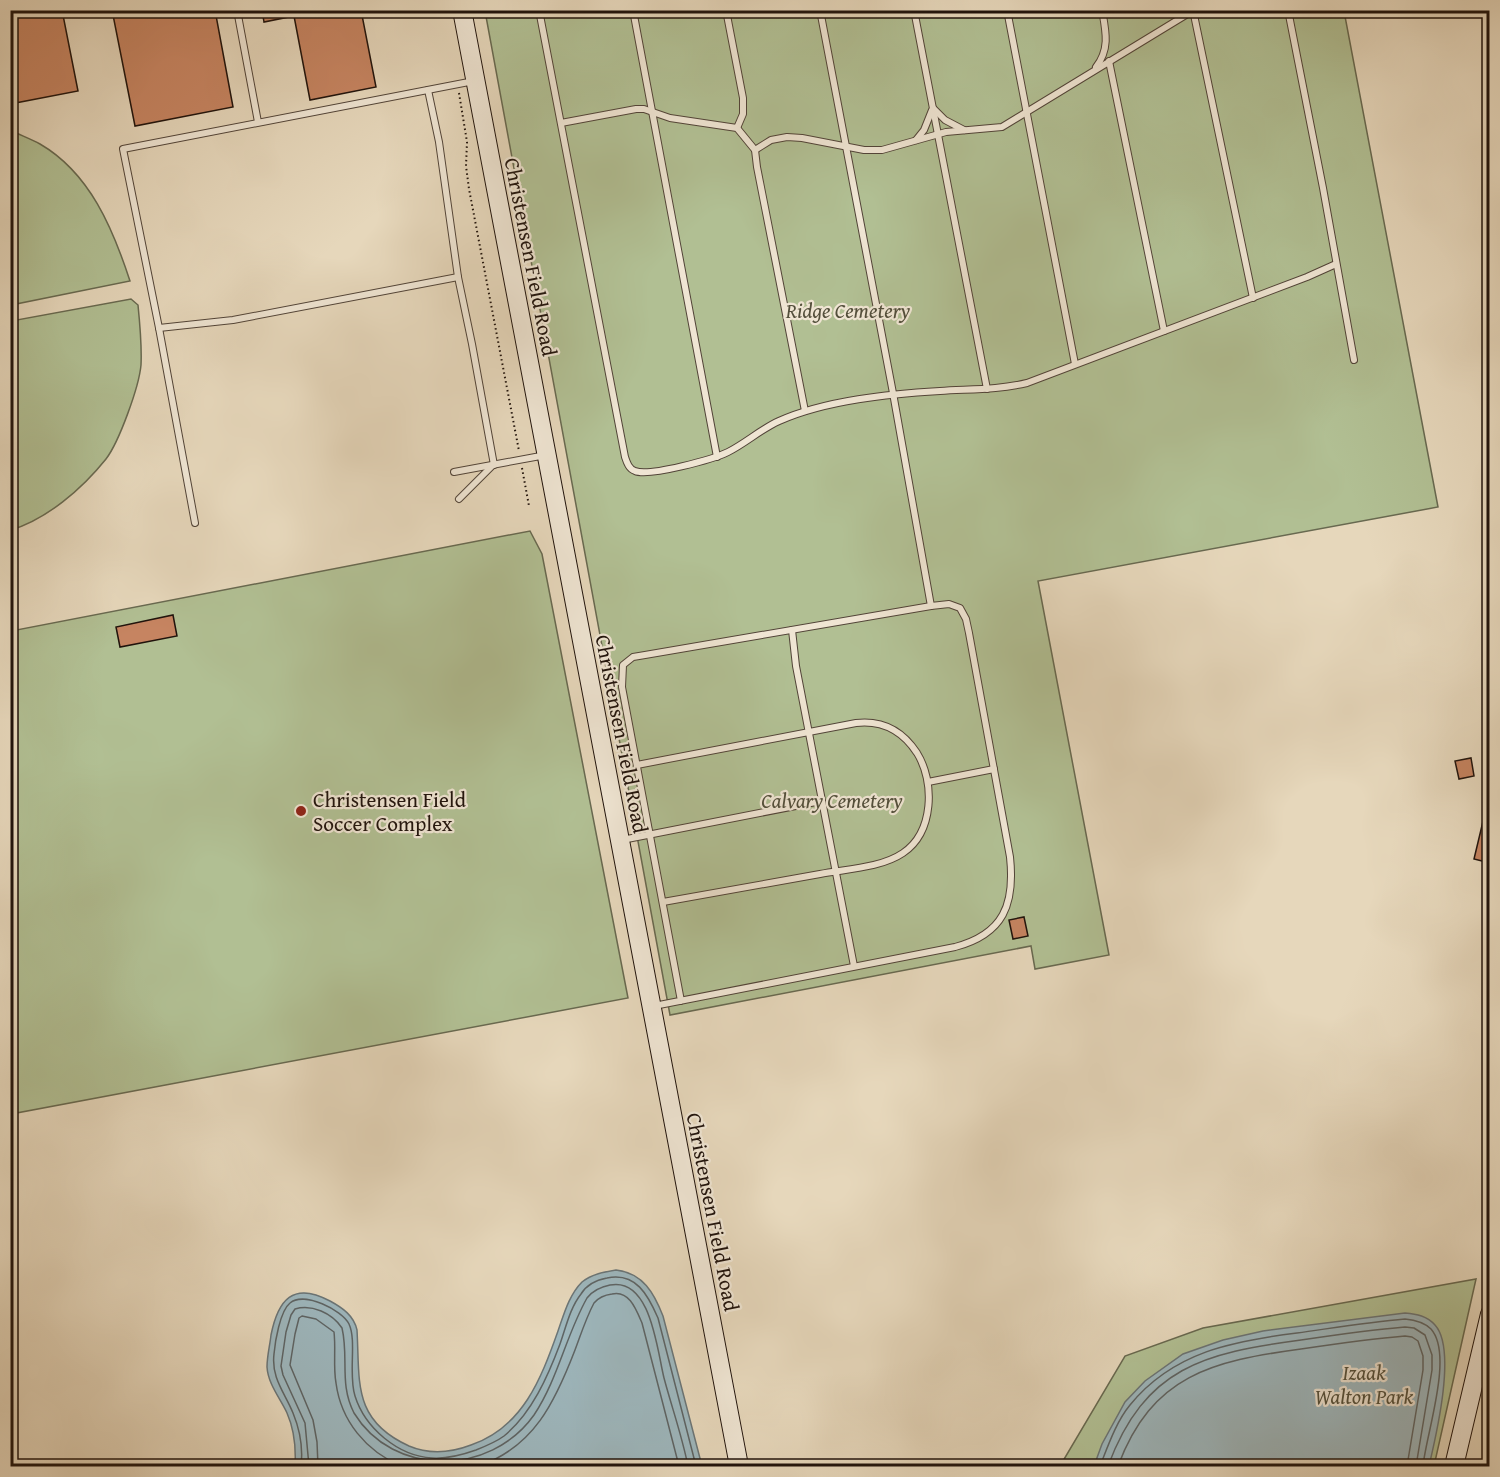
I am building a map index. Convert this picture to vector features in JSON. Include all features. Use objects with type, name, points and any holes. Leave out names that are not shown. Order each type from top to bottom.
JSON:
[{"type":"street","name":"Christensen Field Road","points":[[462,10],[467,82],[546,455],[739,1467]]},
{"type":"street","points":[[1454,1467],[1490,1314]]},
{"type":"lane","points":[[237,10],[258,122]]},
{"type":"lane","points":[[539,10],[628,465],[638,473],[653,472],[717,457],[731,451],[776,422],[805,411],[893,393],[987,389],[1027,383],[1336,264]]},
{"type":"lane","points":[[633,10],[717,457]]},
{"type":"lane","points":[[726,10],[743,98],[742,114],[737,128]]},
{"type":"lane","points":[[820,10],[931,606]]},
{"type":"lane","points":[[914,10],[987,389]]},
{"type":"lane","points":[[1007,10],[1075,364]]},
{"type":"lane","points":[[1094,70],[1105,50],[1106,31],[1102,10]]},
{"type":"lane","points":[[1288,10],[1354,360]]},
{"type":"lane","points":[[755,150],[771,140],[787,137],[864,150],[888,149],[938,134],[1002,127],[1193,11],[1252,298]]},
{"type":"lane","points":[[1109,61],[1164,331]]},
{"type":"lane","points":[[195,523],[123,148],[467,82]]},
{"type":"lane","points":[[428,90],[439,142],[458,278],[494,465]]},
{"type":"lane","points":[[932,108],[945,120],[965,130]]},
{"type":"lane","points":[[915,141],[924,130],[932,108]]},
{"type":"lane","points":[[561,123],[636,109],[670,118],[737,128],[755,150],[805,411]]},
{"type":"lane","points":[[849,162],[852,156],[864,150]]},
{"type":"lane","points":[[159,328],[243,318],[458,278]]},
{"type":"lane","points":[[454,472],[546,455]]},
{"type":"lane","points":[[459,500],[494,465]]},
{"type":"lane","points":[[652,1006],[681,1001],[969,943],[985,934],[1002,918],[1010,898],[1011,871],[964,613],[956,605],[931,606],[645,655],[622,665],[621,679],[636,765],[681,1001]]},
{"type":"lane","points":[[792,630],[808,732],[854,966]]},
{"type":"lane","points":[[636,765],[808,732],[874,722],[888,726],[902,736],[916,752],[928,782],[927,817],[921,833],[909,849],[894,858],[663,902]]},
{"type":"lane","points":[[928,782],[994,769]]},
{"type":"lane","points":[[620,840],[821,801]]},
{"type":"path","points":[[467,82],[466,166],[469,189],[529,506]]},
{"type":"green space","name":"Ridge Cemetery","points":[[485,11],[1344,11],[1438,507],[1038,581],[1109,955],[1035,969],[1031,946],[670,1015]]},
{"type":"green space","points":[[10,130],[40,144],[58,156],[86,186],[107,222],[130,281],[11,305]]},
{"type":"green space","points":[[131,299],[138,305],[141,365],[132,400],[111,451],[86,481],[63,502],[38,518],[11,530],[11,321]]},
{"type":"green space","name":"Christensen Field Soccer Complex","points":[[530,531],[542,554],[628,998],[11,1114],[11,631]]},
{"type":"green space","name":"Izaak Walton Park","points":[[1476,1279],[1434,1466],[1035,1466],[1063,1461],[1125,1356],[1203,1328]]},
{"type":"water","points":[[616,1270],[633,1275],[646,1285],[660,1308],[702,1466],[295,1466],[295,1446],[291,1426],[287,1413],[272,1385],[267,1367],[274,1323],[278,1312],[289,1297],[306,1293],[317,1295],[347,1313],[357,1330],[360,1383],[368,1412],[377,1424],[391,1436],[409,1446],[425,1451],[440,1452],[463,1448],[489,1437],[517,1414],[545,1367],[567,1305],[574,1293],[582,1282],[590,1277]]},
{"type":"water","name":"Izaak Walton Park","points":[[1405,1313],[1422,1316],[1435,1325],[1441,1337],[1444,1353],[1443,1393],[1429,1466],[1094,1466],[1102,1444],[1125,1402],[1145,1381],[1183,1354],[1223,1340],[1263,1331]]},
{"type":"building","points":[[10,10],[62,10],[78,91],[10,104]]},
{"type":"building","points":[[112,10],[215,10],[233,107],[135,126]]},
{"type":"building","points":[[262,10],[361,10],[376,87],[310,100],[294,16],[264,22]]},
{"type":"building","points":[[173,615],[177,636],[120,647],[116,627]]},
{"type":"building","points":[[1471,758],[1474,776],[1459,779],[1455,761]]},
{"type":"building","points":[[1485,813],[1490,814],[1490,863],[1474,859]]},
{"type":"building","points":[[1024,917],[1028,936],[1013,939],[1009,920]]},
{"type":"place","name":"Christensen Field Soccer Complex","points":[[301,811]]},
{"type":"park label","name":"Calvary Cemetery","points":[[832,800]]}]
